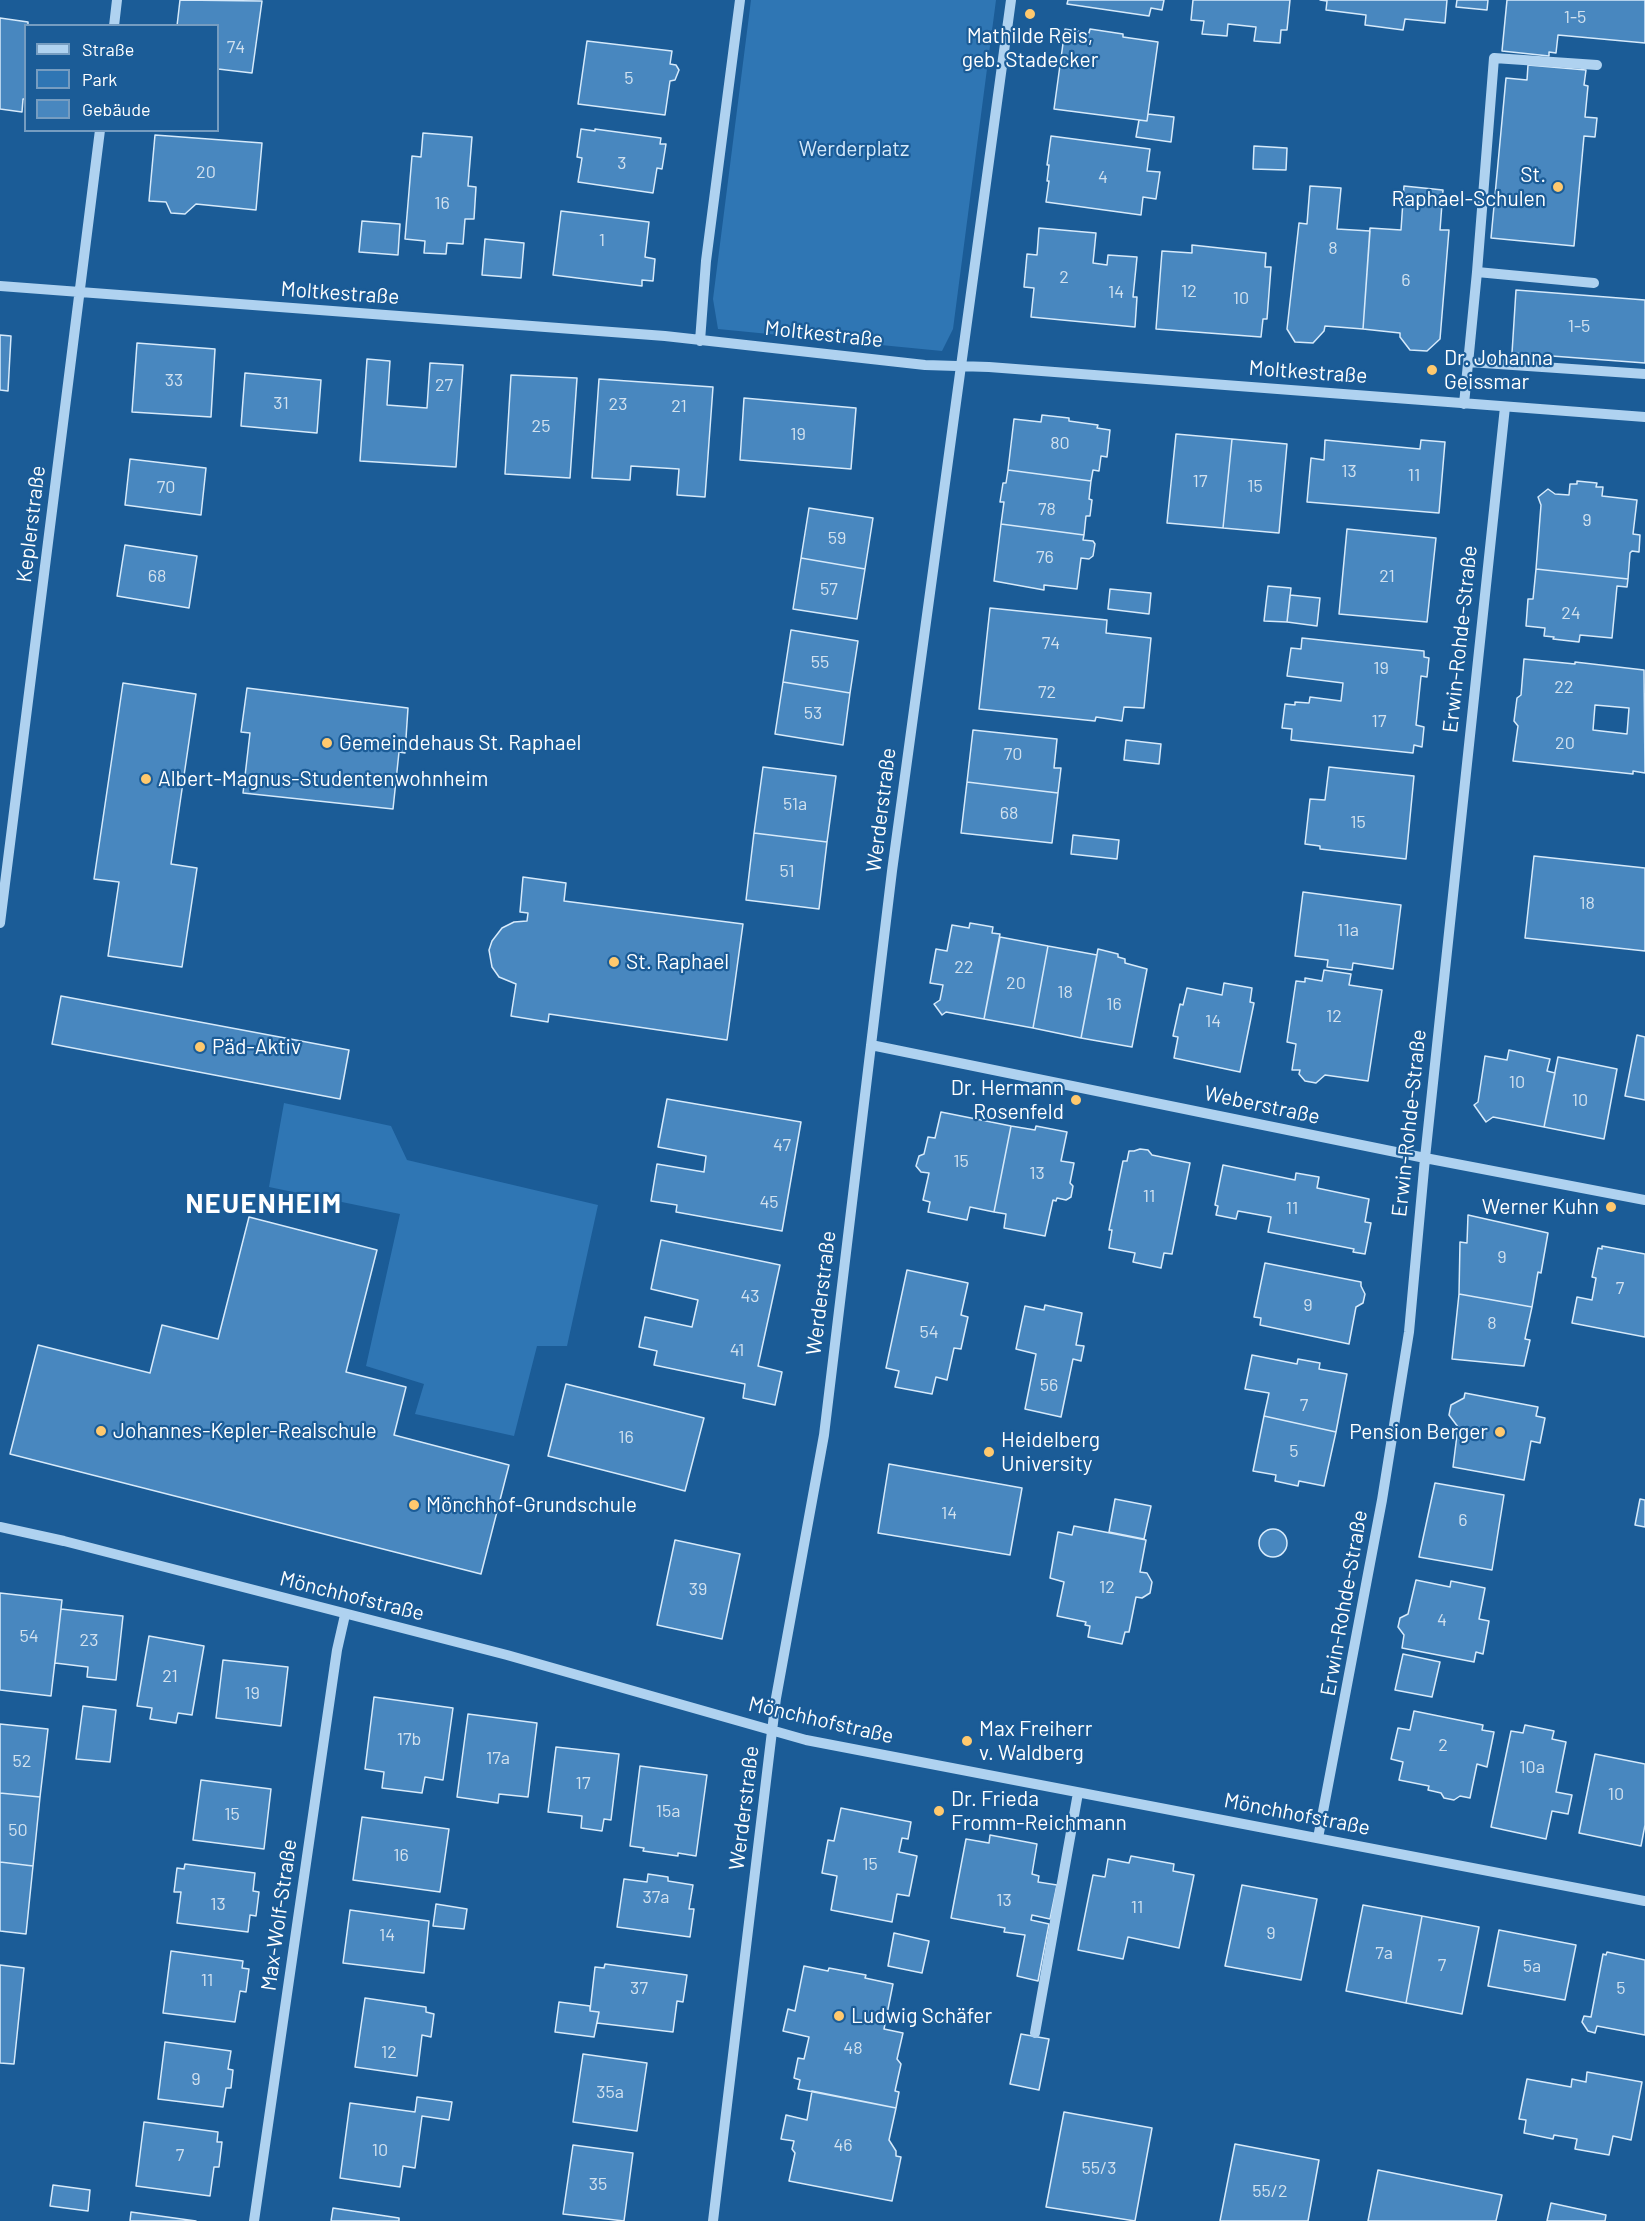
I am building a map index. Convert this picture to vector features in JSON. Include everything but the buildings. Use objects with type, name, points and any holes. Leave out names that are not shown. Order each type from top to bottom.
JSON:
[{"type":"street","points":[[114,24],[117,0]]},
{"type":"street","points":[[700,341],[706,261],[740,0]]},
{"type":"street","points":[[959,368],[1011,0]]},
{"type":"street","points":[[1464,404],[1494,58],[1597,65]]},
{"type":"street","name":"Keplerstraße","points":[[0,923],[100,132]]},
{"type":"street","points":[[1477,272],[1594,283]]},
{"type":"street","name":"Moltkestraße","points":[[0,286],[700,341],[959,368],[989,367],[1645,417]]},
{"type":"street","points":[[1469,363],[1645,374]]},
{"type":"street","name":"Werderstraße","points":[[713,2221],[777,1698],[824,1435],[892,871],[959,368]]},
{"type":"street","name":"Erwin-Rohde-Straße","points":[[1318,1838],[1382,1500],[1409,1332],[1425,1158],[1505,407]]},
{"type":"street","name":"Weberstraße","points":[[872,1046],[1645,1200]]},
{"type":"street","name":"Mönchhofstraße","points":[[0,1527],[64,1541],[345,1615],[490,1650],[806,1740],[1645,1901]]},
{"type":"street","name":"Max-Wolf-Straße","points":[[254,2221],[345,1615]]},
{"type":"street","points":[[1035,2033],[1078,1793]]},
{"type":"green space","name":"Werderplatz","points":[[751,0],[996,0],[953,329],[942,351],[718,329],[713,299]]},
{"type":"green space","points":[[284,1103],[391,1126],[407,1160],[598,1205],[567,1346],[537,1346],[514,1436],[415,1414],[424,1384],[366,1366],[400,1214],[269,1187]]},
{"type":"place","name":"Mathilde Reis, geb. Stadecker","points":[[1030,14]]},
{"type":"place","name":"St. Raphael-Schulen","points":[[1558,187]]},
{"type":"place","name":"Dr. Johanna Geissmar","points":[[1432,370]]},
{"type":"place","name":"Gemeindehaus St. Raphael","points":[[327,743]]},
{"type":"place","name":"Albert-Magnus-Studentenwohnheim","points":[[146,779]]},
{"type":"place","name":"St. Raphael","points":[[614,962]]},
{"type":"place","name":"Päd-Aktiv","points":[[200,1047]]},
{"type":"place","name":"Dr. Hermann Rosenfeld","points":[[1076,1100]]},
{"type":"place","name":"Werner Kuhn","points":[[1611,1207]]},
{"type":"place","name":"Johannes-Kepler-Realschule","points":[[101,1431]]},
{"type":"place","name":"Pension Berger","points":[[1500,1432]]},
{"type":"place","name":"Heidelberg University","points":[[989,1452]]},
{"type":"place","name":"Mönchhof-Grundschule","points":[[414,1505]]},
{"type":"place","name":"Max Freiherr v. Waldberg","points":[[967,1741]]},
{"type":"place","name":"Dr. Frieda Fromm-Reichmann","points":[[939,1811]]},
{"type":"place","name":"Ludwig Schäfer","points":[[839,2016]]},
{"type":"district","name":"NEUENHEIM","points":[[264,1204]]}]
